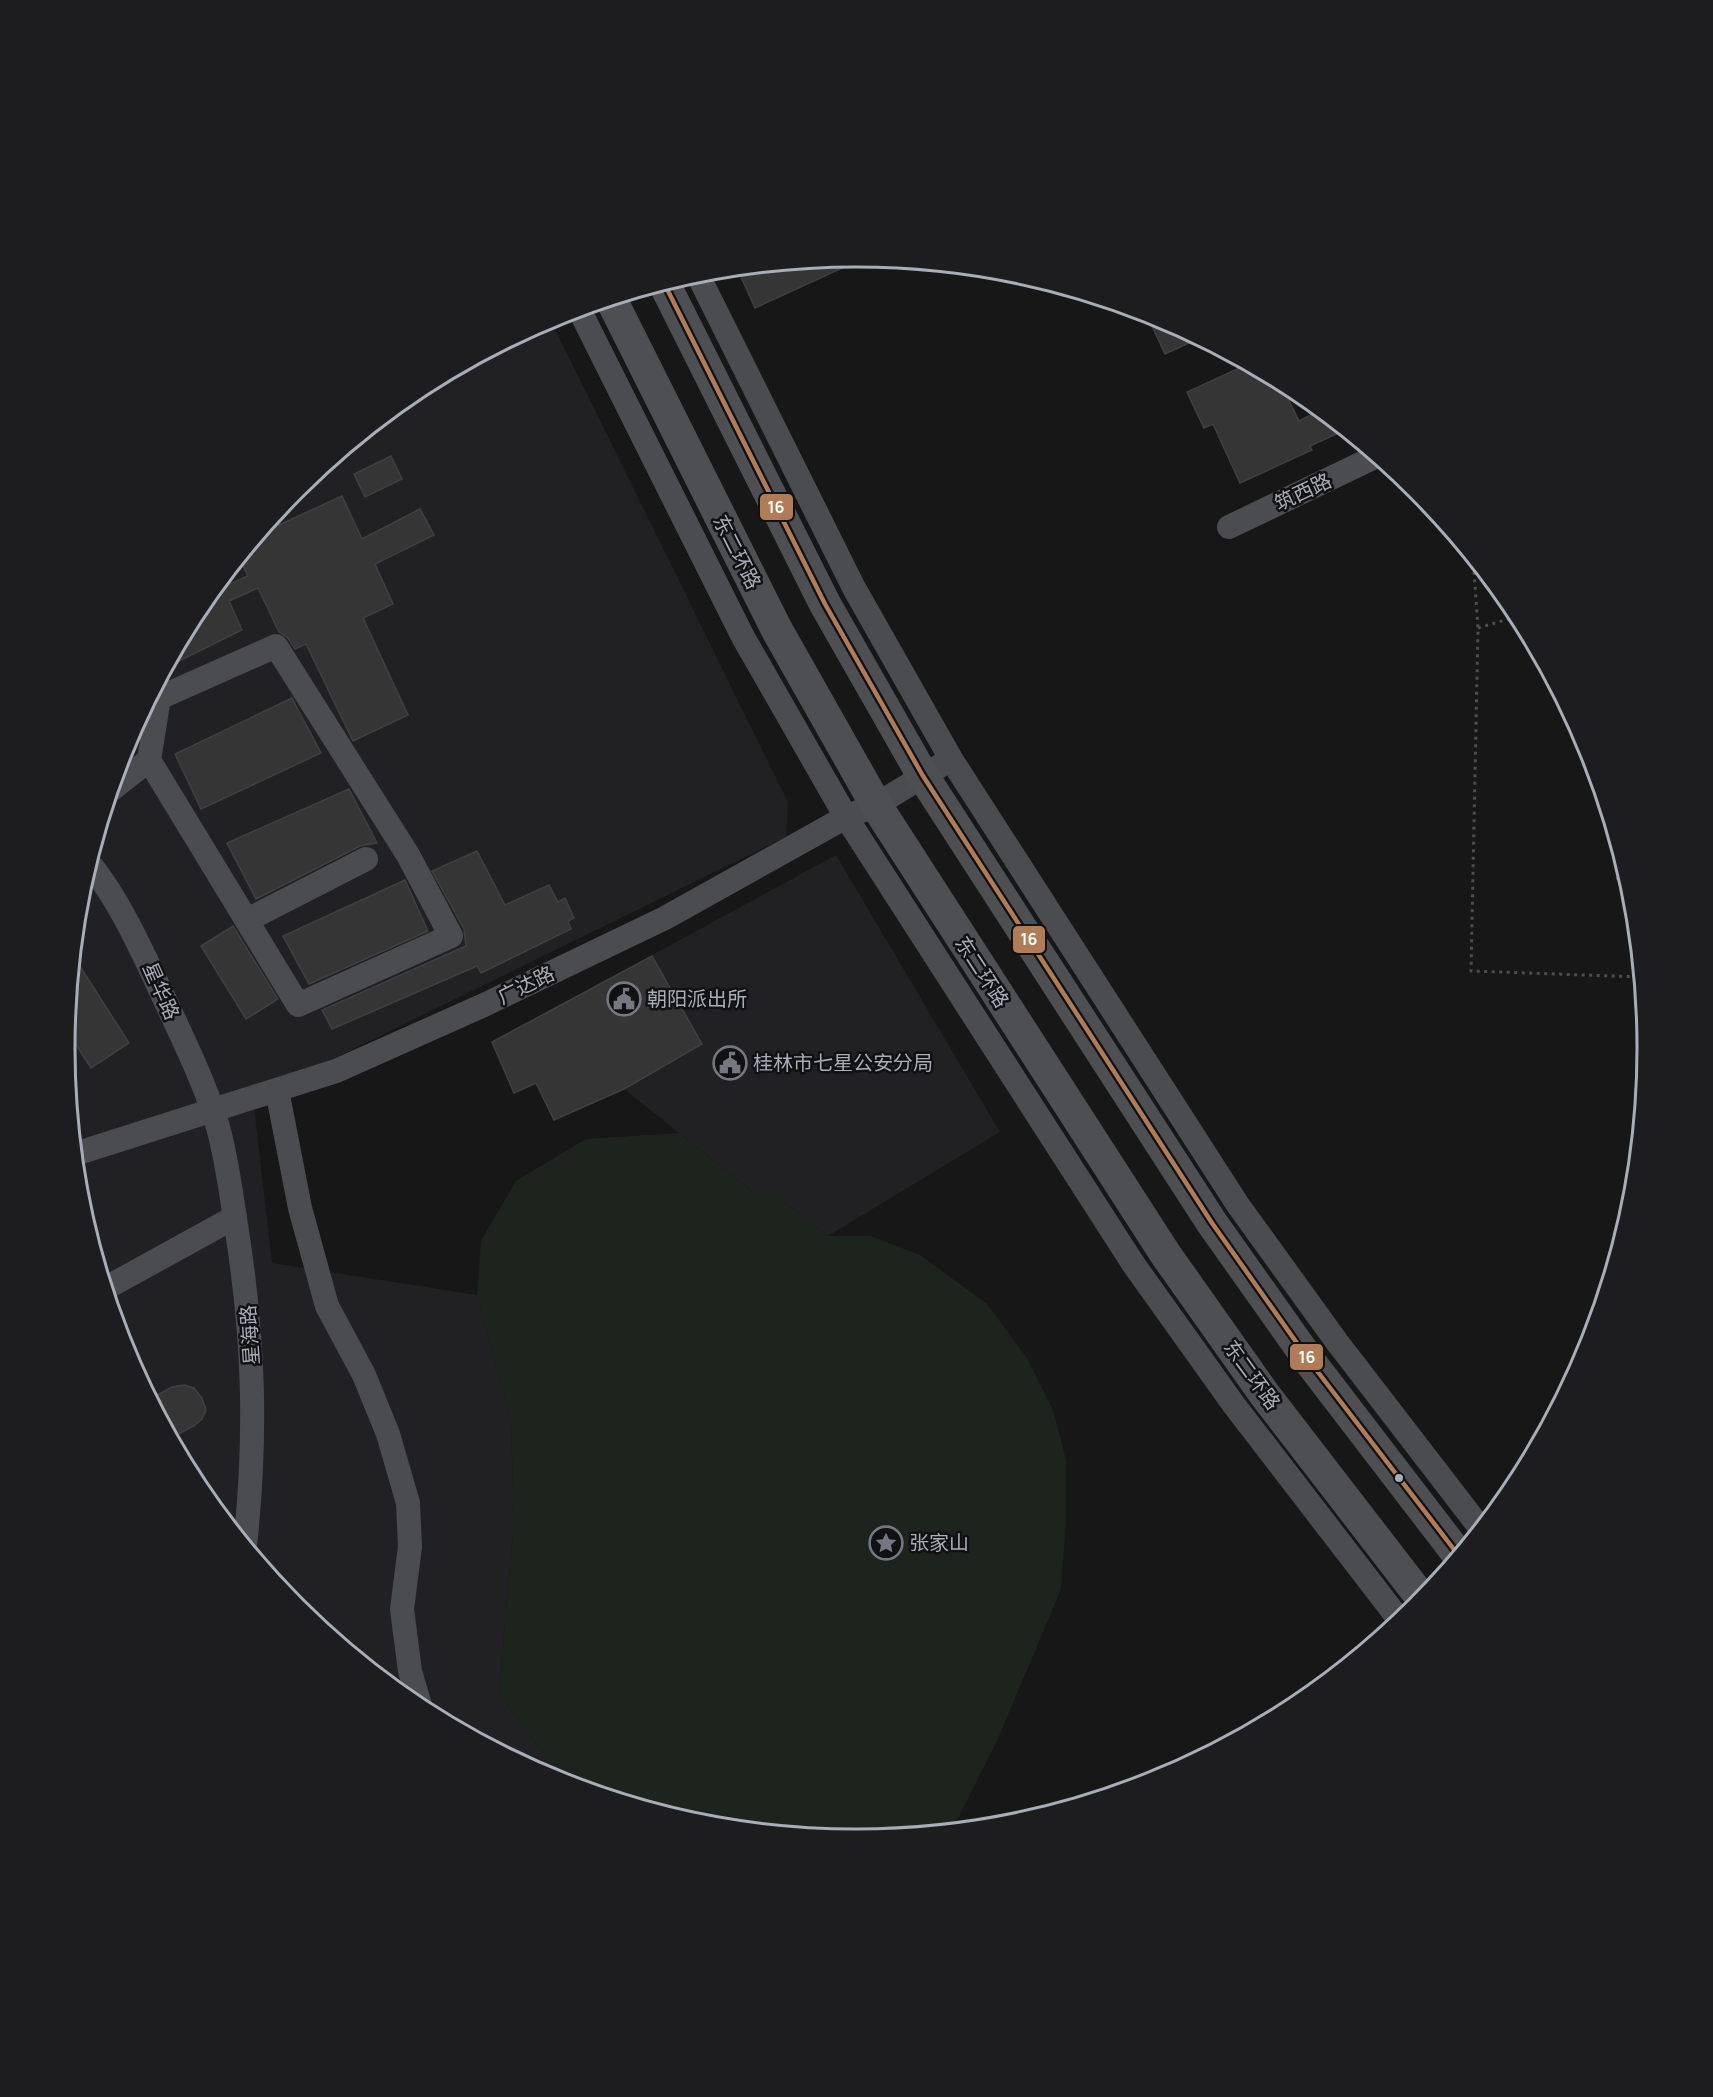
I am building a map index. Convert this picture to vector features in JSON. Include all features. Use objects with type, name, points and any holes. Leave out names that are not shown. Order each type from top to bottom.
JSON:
[{"type":"main road","points":[[668,291],[825,604],[923,776],[1212,1223],[1311,1363],[1455,1551]]},
{"type":"main road","name":"东二环路","points":[[614,305],[777,630],[876,804],[1166,1255],[1265,1395],[1418,1592]]},
{"type":"street","points":[[702,283],[854,588],[951,759],[1238,1205],[1336,1342],[1477,1524]]},
{"type":"street","points":[[583,316],[743,637],[846,817],[1134,1265],[1234,1405],[1395,1614]]},
{"type":"street","name":"筑西路","points":[[1229,527],[1370,459]]},
{"type":"street","points":[[152,710],[150,760],[298,1005],[451,936],[408,855],[276,646],[159,697]]},
{"type":"street","name":"广达路","points":[[82,1153],[214,1119],[277,1090],[336,1071],[494,1000],[665,918],[846,817],[876,804],[951,759]]},
{"type":"street","points":[[123,779],[150,760]]},
{"type":"street","points":[[247,920],[366,859]]},
{"type":"street","name":"星华路","points":[[95,873],[144,953],[214,1119]]},
{"type":"street","points":[[277,1090],[300,1208],[327,1306],[364,1375],[388,1434],[408,1503],[410,1547],[402,1609],[410,1671],[417,1694]]},
{"type":"street","name":"星海路","points":[[214,1119],[228,1172],[246,1290],[254,1394],[253,1473],[246,1536]]},
{"type":"street","points":[[112,1285],[235,1217]]},
{"type":"path","points":[[1474,569],[1478,628],[1471,971],[1634,977]]},
{"type":"path","points":[[1478,628],[1509,619]]},
{"type":"path","points":[[1617,878],[1621,887]]},
{"type":"shaded area","points":[[554,327],[788,802],[786,837],[253,1098],[272,1263],[477,1295],[511,1421],[514,1522],[499,1694],[556,1770],[466,1725],[422,1698],[381,1669],[341,1636],[269,1564],[236,1524],[180,1439],[134,1348],[116,1300],[90,1201],[77,1100],[75,1048],[77,997],[90,896],[116,797],[134,749],[180,658],[236,573],[304,496],[381,428],[466,372]]},
{"type":"shaded area","name":"桂林市七星公安分局","points":[[836,855],[1000,1132],[828,1236],[771,1192],[753,1192],[624,1089],[554,1120],[536,1083],[514,1093],[492,1042]]},
{"type":"shaded area","points":[[679,1133],[753,1192],[771,1192],[828,1236],[870,1236],[920,1255],[987,1304],[1027,1358],[1053,1410],[1066,1460],[1066,1522],[1061,1589],[997,1741],[958,1818],[952,1824],[856,1830],[754,1823],[704,1815],[605,1789],[556,1770],[499,1694],[514,1522],[511,1421],[477,1295],[481,1241],[516,1181],[586,1139]]},
{"type":"building","points":[[843,267],[755,308],[741,276]]},
{"type":"building","points":[[1151,324],[1190,342],[1165,354]]},
{"type":"building","points":[[1239,368],[1287,397],[1299,421],[1313,414],[1338,433],[1310,446],[1312,450],[1240,483],[1213,424],[1204,428],[1187,392]]},
{"type":"building","points":[[391,456],[402,479],[365,497],[354,474]]},
{"type":"building","points":[[342,496],[362,539],[420,509],[434,535],[375,564],[393,604],[363,618],[408,715],[353,741],[306,644],[295,649],[288,638],[279,632],[258,588],[229,601],[242,630],[178,662],[228,585],[248,576],[243,565],[275,527]]},
{"type":"building","points":[[292,698],[321,753],[201,809],[175,754]]},
{"type":"building","points":[[349,789],[377,843],[360,846],[256,899],[227,843]]},
{"type":"building","points":[[477,851],[505,905],[549,885],[558,902],[565,898],[574,918],[568,921],[571,929],[481,973],[477,966],[332,1029],[322,1010],[466,946],[464,929],[432,871]]},
{"type":"building","points":[[405,880],[428,931],[309,984],[283,936]]},
{"type":"building","points":[[233,926],[278,999],[246,1019],[201,946]]},
{"type":"building","name":"朝阳派出所","points":[[652,956],[702,1044],[624,1089],[554,1120],[536,1083],[514,1093],[492,1042]]},
{"type":"building","points":[[80,966],[129,1043],[91,1068],[75,1043]]},
{"type":"building","points":[[184,1385],[194,1388],[202,1398],[206,1410],[202,1419],[194,1426],[178,1435],[157,1395],[172,1387]]},
{"type":"transit line","name":"16","points":[[668,291],[825,604],[923,776],[1212,1223],[1311,1363],[1455,1551]]},
{"type":"place","name":"朝阳派出所","points":[[624,999]]},
{"type":"place","name":"桂林市七星公安分局","points":[[730,1063]]},
{"type":"place","name":"张家山","points":[[886,1543]]}]
